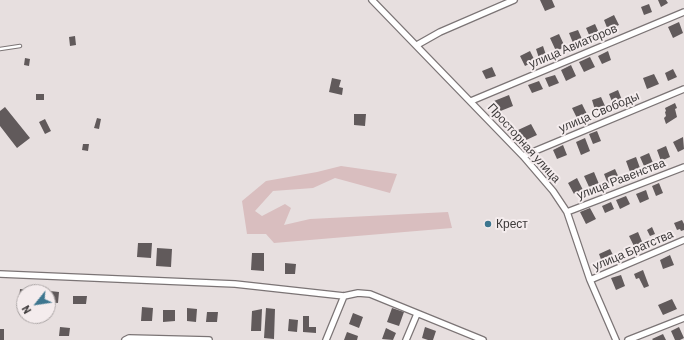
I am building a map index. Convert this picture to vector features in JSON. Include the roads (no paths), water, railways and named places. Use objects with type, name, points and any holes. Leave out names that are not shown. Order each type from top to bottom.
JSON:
[{"type":"street","name":"Просторная улица","points":[[372,0],[471,101],[523,156],[553,191],[566,212],[590,280],[616,340]]},
{"type":"street","points":[[417,45],[440,32],[514,0]]},
{"type":"street","name":"улица Авиаторов","points":[[471,101],[684,12]]},
{"type":"street","name":"улица Свободы","points":[[523,156],[684,89]]},
{"type":"street","name":"улица Равенства","points":[[566,212],[684,166]]},
{"type":"street","name":"улица Братства","points":[[590,280],[684,240]]},
{"type":"street","points":[[0,274],[235,284],[344,296],[358,293],[370,294],[483,340]]},
{"type":"street","points":[[326,340],[344,296]]},
{"type":"street","points":[[406,340],[416,314]]},
{"type":"street","points":[[628,340],[684,318]]},
{"type":"street","points":[[125,340],[129,338],[209,340]]},
{"type":"lane","points":[[0,49],[20,46]]},
{"type":"place","name":"Крест","points":[[488,224]]}]
